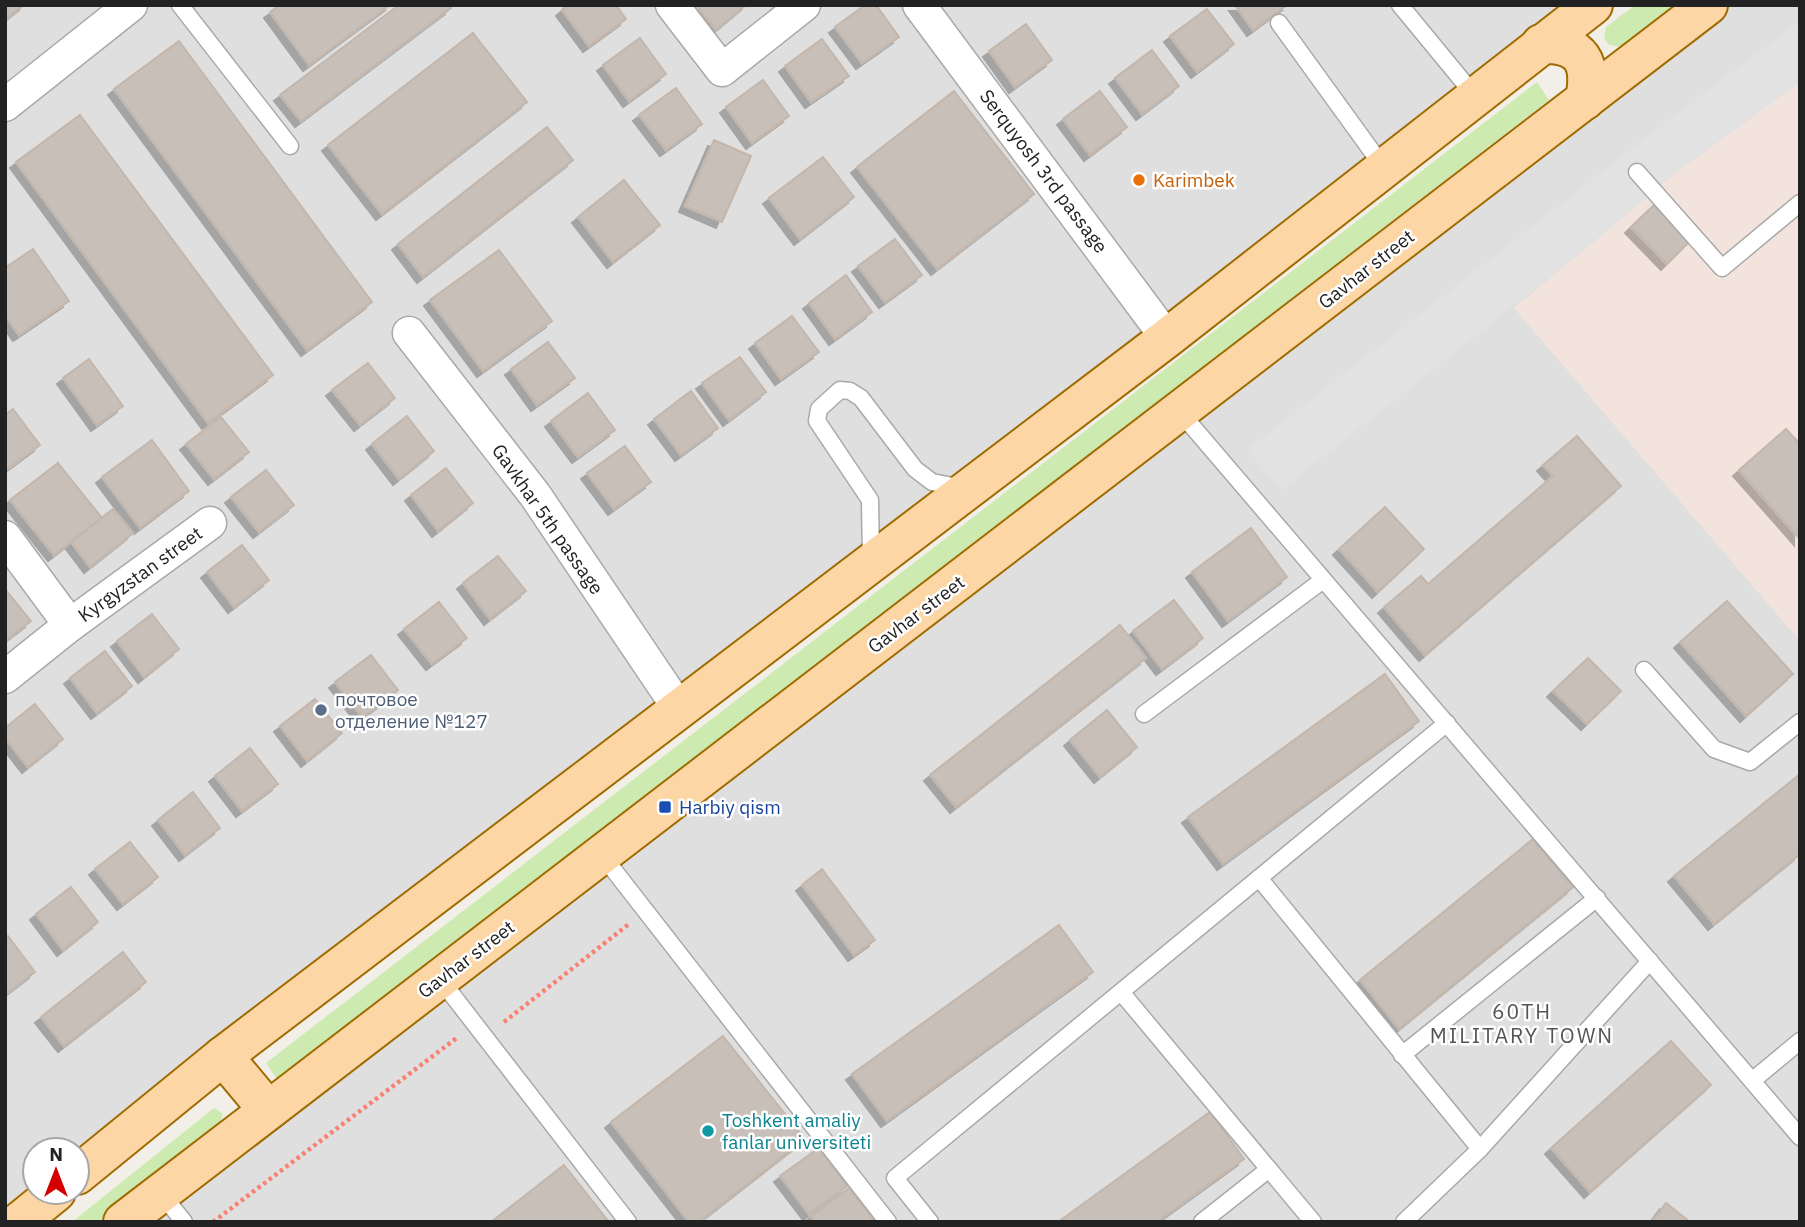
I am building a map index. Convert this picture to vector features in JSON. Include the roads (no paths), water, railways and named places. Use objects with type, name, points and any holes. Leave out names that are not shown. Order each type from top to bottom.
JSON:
[{"type":"main road","points":[[91,1164],[223,1056],[1167,338],[1593,5]]},
{"type":"main road","name":"Gavhar street","points":[[123,1222],[173,1207],[268,1110],[1708,5]]},
{"type":"main road","points":[[1541,44],[1564,46],[1581,57],[1588,75],[1585,100]]},
{"type":"main road","points":[[223,1056],[268,1110]]},
{"type":"main road","points":[[19,1222],[39,1206]]},
{"type":"street","points":[[5,105],[131,5]]},
{"type":"street","points":[[672,5],[722,70],[804,5]]},
{"type":"street","name":"Serquyosh 3rd passage","points":[[919,5],[1167,338]]},
{"type":"street","name":"Gavkhar 5th passage","points":[[409,333],[535,495],[680,710]]},
{"type":"street","name":"Kyrgyzstan street","points":[[5,677],[70,625],[210,523]]},
{"type":"street","name":"Kyrgyzstan street","points":[[5,537],[70,625]]},
{"type":"street","points":[[5,1214],[11,1222]]},
{"type":"lane","points":[[180,5],[290,146]]},
{"type":"lane","points":[[1400,5],[1475,96]]},
{"type":"lane","points":[[1279,23],[1384,168]]},
{"type":"lane","points":[[1637,172],[1723,268],[1800,203]]},
{"type":"lane","points":[[871,564],[870,500],[817,421],[819,409],[840,390],[850,391],[861,398],[915,469],[932,482],[969,489]]},
{"type":"lane","points":[[1180,412],[1800,1137]]},
{"type":"lane","points":[[1144,715],[1323,580]]},
{"type":"lane","points":[[1644,670],[1714,749],[1750,762],[1800,722]]},
{"type":"lane","points":[[930,1222],[895,1178],[1447,723]]},
{"type":"lane","points":[[602,855],[888,1222]]},
{"type":"lane","points":[[1259,878],[1480,1149]]},
{"type":"lane","points":[[1402,1055],[1597,898]]},
{"type":"lane","points":[[1404,1222],[1480,1149],[1650,961]]},
{"type":"lane","points":[[440,979],[628,1222]]},
{"type":"lane","points":[[1121,992],[1313,1222]]},
{"type":"lane","points":[[1754,1080],[1800,1041]]},
{"type":"lane","points":[[1202,1222],[1269,1169]]},
{"type":"place","name":"Karimbek","points":[[1139,180]]},
{"type":"place","name":"почтовое отделение №127","points":[[321,710]]},
{"type":"place","name":"Harbiy qism","points":[[665,807]]},
{"type":"place","name":"Toshkent amaliy fanlar universiteti","points":[[708,1131]]},
{"type":"district","name":"60TH MILITARY TOWN","points":[[1522,1023]]}]
